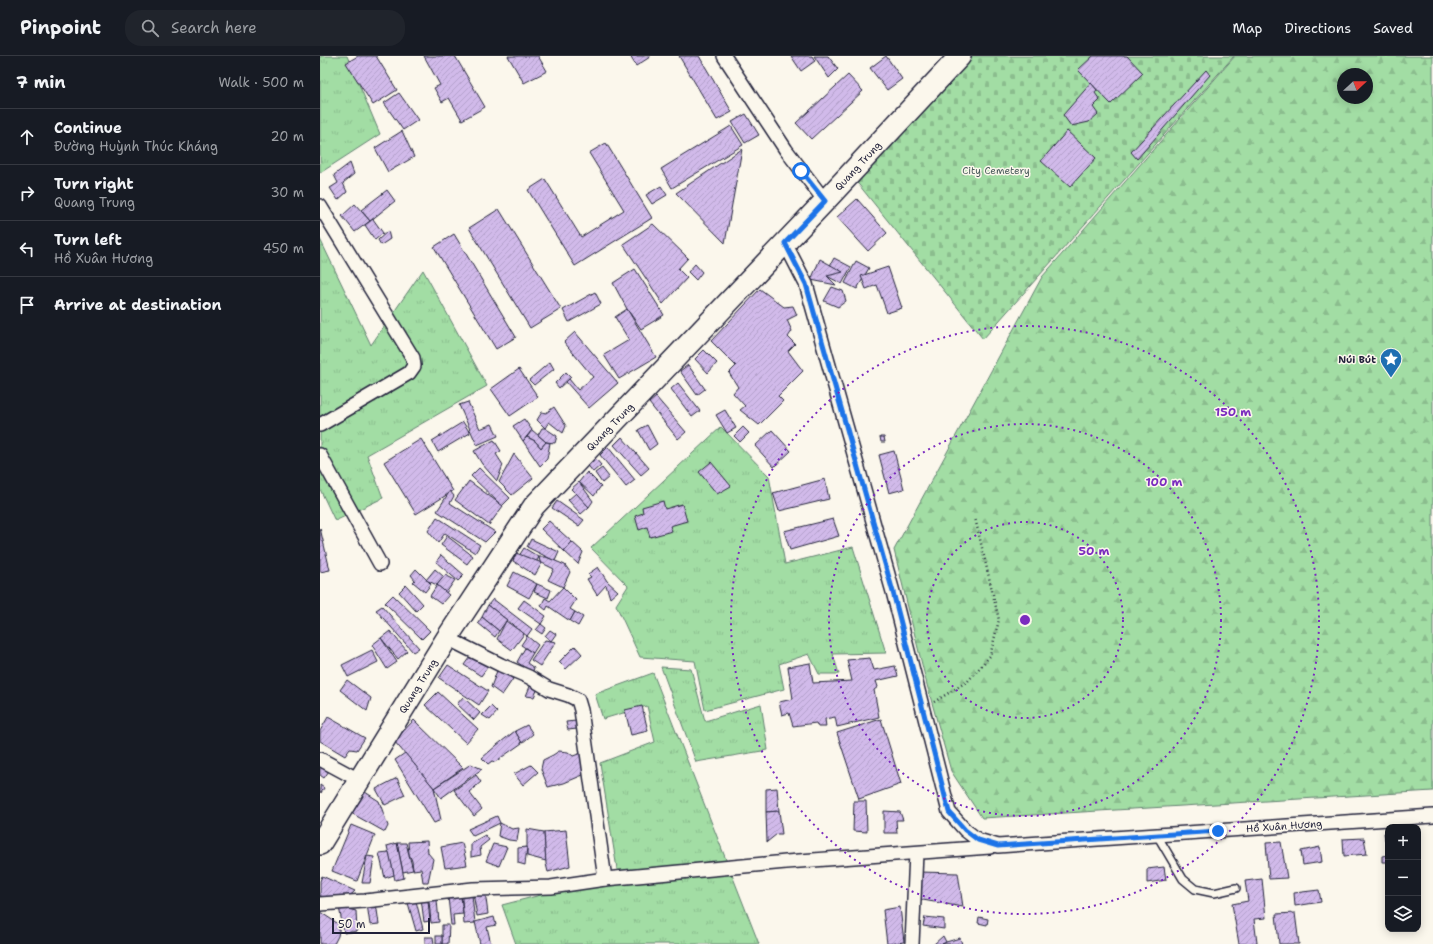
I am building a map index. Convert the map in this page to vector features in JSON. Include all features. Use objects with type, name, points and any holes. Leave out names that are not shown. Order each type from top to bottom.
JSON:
[{"type":"main road","name":"Quang Trung","points":[[320,844],[447,638],[534,506],[825,201],[960,56]]},
{"type":"street","points":[[724,56],[786,150],[825,201]]},
{"type":"street","points":[[320,206],[413,358],[414,366],[409,373],[320,425]]},
{"type":"street","name":"Hồ Xuân Hương","points":[[785,243],[806,284],[893,592],[949,812],[965,830],[978,840],[998,846],[1433,816]]},
{"type":"street","points":[[320,455],[380,564]]},
{"type":"street","points":[[447,638],[529,677],[549,689],[578,700],[581,710],[605,879]]},
{"type":"street","points":[[320,759],[359,780]]},
{"type":"street","points":[[320,904],[365,901],[473,889],[551,887],[605,879],[786,862],[998,846]]},
{"type":"street","points":[[912,944],[916,853]]},
{"type":"lane","points":[[1157,835],[1183,879],[1195,889],[1214,893],[1236,888]]},
{"type":"path","points":[[923,708],[968,681],[990,656],[999,620],[975,518]]},
{"type":"green space","points":[[320,56],[347,56],[380,134],[320,173]]},
{"type":"green space","name":"City Cemetery","points":[[965,56],[1234,56],[983,339],[851,175]]},
{"type":"green space","points":[[1235,56],[1433,56],[1433,791],[982,818],[951,771],[927,685],[894,550],[1042,277]]},
{"type":"green space","points":[[320,239],[371,345],[423,270],[487,386],[367,455],[383,498],[335,521],[320,489]]},
{"type":"green space","points":[[721,427],[769,476],[785,564],[853,547],[886,653],[833,654],[839,674],[819,674],[809,654],[779,664],[784,689],[705,710],[695,661],[640,657],[616,605],[628,586],[591,548]]},
{"type":"green space","points":[[661,667],[691,669],[705,721],[761,704],[768,750],[696,762]]},
{"type":"green space","points":[[653,673],[759,944],[516,944],[502,905],[618,875],[600,763],[655,742],[647,706],[603,719],[595,694]]},
{"type":"building","points":[[358,56],[376,56],[397,90],[373,105],[346,63]]},
{"type":"building","points":[[424,56],[455,56],[485,107],[462,120],[449,98],[442,102],[434,88],[440,85]]},
{"type":"building","points":[[508,56],[538,56],[547,71],[524,83]]},
{"type":"building","points":[[630,56],[650,56],[650,57],[636,66]]},
{"type":"building","points":[[679,56],[699,56],[732,112],[717,120]]},
{"type":"building","points":[[791,56],[812,56],[815,61],[801,71]]},
{"type":"building","points":[[814,56],[828,56],[838,69],[829,78]]},
{"type":"building","points":[[886,56],[902,79],[887,90],[870,68]]},
{"type":"building","points":[[1093,56],[1127,56],[1143,73],[1111,104],[1078,70]]},
{"type":"building","points":[[1206,70],[1210,75],[1137,159],[1131,152]]},
{"type":"building","points":[[848,75],[863,91],[811,139],[796,123]]},
{"type":"building","points":[[1091,83],[1097,90],[1095,93],[1100,100],[1093,107],[1098,114],[1089,122],[1071,126],[1063,115]]},
{"type":"building","points":[[399,93],[418,120],[403,130],[384,103]]},
{"type":"building","points":[[746,114],[759,135],[745,143],[732,122]]},
{"type":"building","points":[[731,126],[743,145],[672,188],[661,169]]},
{"type":"building","points":[[402,131],[414,157],[388,172],[375,148]]},
{"type":"building","points":[[1067,131],[1096,158],[1070,187],[1041,161]]},
{"type":"building","points":[[606,143],[652,218],[575,266],[528,190],[545,179],[581,237],[624,210],[589,153]]},
{"type":"building","points":[[742,149],[725,243],[676,193]]},
{"type":"building","points":[[350,163],[354,174],[343,183],[347,192],[338,200],[330,188],[338,183],[334,175]]},
{"type":"building","points":[[661,186],[667,195],[652,204],[646,195]]},
{"type":"building","points":[[387,190],[395,201],[370,221],[361,210]]},
{"type":"building","points":[[857,199],[887,233],[868,251],[837,217]]},
{"type":"building","points":[[355,204],[370,221],[355,232],[342,216]]},
{"type":"building","points":[[499,209],[561,309],[530,328],[469,228]]},
{"type":"building","points":[[373,219],[383,233],[375,240],[365,225]]},
{"type":"building","points":[[653,224],[688,258],[678,269],[687,278],[663,304],[623,244]]},
{"type":"building","points":[[388,231],[390,239],[381,245],[378,240]]},
{"type":"building","points":[[454,234],[516,337],[496,349],[434,247]]},
{"type":"building","points":[[834,258],[851,267],[842,284],[825,275]]},
{"type":"building","points":[[820,259],[843,272],[827,276],[836,285],[811,280]]},
{"type":"building","points":[[856,261],[869,268],[857,289],[845,283]]},
{"type":"building","points":[[695,264],[702,272],[696,280],[688,272]]},
{"type":"building","points":[[888,267],[902,308],[887,313],[877,285],[866,289],[861,276]]},
{"type":"building","points":[[635,269],[664,315],[641,329],[627,309],[613,283]]},
{"type":"building","points":[[832,287],[843,291],[846,301],[838,307],[824,301]]},
{"type":"building","points":[[760,289],[784,307],[793,306],[797,315],[787,320],[792,331],[788,337],[795,344],[788,351],[803,371],[778,396],[783,401],[759,425],[740,410],[745,406],[733,393],[738,387],[729,373],[736,366],[711,341]]},
{"type":"building","points":[[595,292],[601,304],[569,322],[563,310]]},
{"type":"building","points":[[627,309],[656,357],[619,379],[604,355],[629,340],[615,317]]},
{"type":"building","points":[[575,332],[618,383],[589,408],[566,382],[569,379],[578,390],[593,377],[564,342]]},
{"type":"building","points":[[704,350],[717,363],[708,373],[695,359]]},
{"type":"building","points":[[550,362],[554,369],[534,385],[529,380]]},
{"type":"building","points":[[688,365],[705,389],[697,395],[680,371]]},
{"type":"building","points":[[519,369],[538,397],[510,416],[491,389]]},
{"type":"building","points":[[566,372],[571,377],[559,388],[555,383]]},
{"type":"building","points":[[678,383],[700,411],[692,417],[671,389]]},
{"type":"building","points":[[656,397],[686,432],[678,439],[649,403]]},
{"type":"building","points":[[468,402],[480,429],[492,424],[498,436],[477,445],[459,405]]},
{"type":"building","points":[[554,407],[566,426],[563,433],[549,422],[545,428],[537,420],[542,412],[546,413]]},
{"type":"building","points":[[725,410],[736,428],[727,433],[716,415]]},
{"type":"building","points":[[524,419],[532,430],[523,441],[513,426]]},
{"type":"building","points":[[463,422],[470,433],[438,452],[432,441]]},
{"type":"building","points":[[647,425],[657,444],[649,450],[638,430]]},
{"type":"building","points":[[743,427],[749,433],[740,442],[734,436]]},
{"type":"building","points":[[542,428],[545,428],[557,436],[555,443],[546,442],[538,435]]},
{"type":"building","points":[[532,430],[546,442],[541,448],[535,441],[527,437]]},
{"type":"building","points":[[772,430],[791,451],[774,467],[755,446]]},
{"type":"building","points":[[527,437],[535,441],[541,448],[546,442],[550,443],[547,459],[540,466],[523,441]]},
{"type":"building","points":[[622,437],[649,468],[641,475],[614,445]]},
{"type":"building","points":[[880,437],[884,437],[885,442],[881,442]]},
{"type":"building","points":[[421,439],[453,491],[416,514],[384,462]]},
{"type":"building","points":[[494,440],[501,451],[496,454],[503,465],[497,481],[482,464],[474,451]]},
{"type":"building","points":[[608,447],[635,480],[626,487],[600,455]]},
{"type":"building","points":[[894,451],[904,489],[889,493],[879,455]]},
{"type":"building","points":[[514,454],[533,478],[512,495],[499,482]]},
{"type":"building","points":[[595,458],[601,465],[593,472],[587,464]]},
{"type":"building","points":[[711,462],[731,486],[717,494],[699,472]]},
{"type":"building","points":[[479,468],[510,498],[502,506],[471,476]]},
{"type":"building","points":[[602,468],[609,477],[602,483],[595,473]]},
{"type":"building","points":[[587,472],[601,486],[594,496],[579,482]]},
{"type":"building","points":[[825,479],[829,499],[779,511],[773,493]]},
{"type":"building","points":[[469,481],[503,506],[489,525],[455,500]]},
{"type":"building","points":[[579,482],[593,501],[589,507],[571,489]]},
{"type":"building","points":[[450,491],[454,496],[450,503],[495,532],[485,542],[437,511]]},
{"type":"building","points":[[576,493],[589,507],[581,514],[568,500]]},
{"type":"building","points":[[557,501],[584,520],[579,526],[552,508]]},
{"type":"building","points":[[663,501],[665,509],[682,504],[687,521],[670,526],[672,531],[650,537],[647,527],[639,530],[635,516],[643,513],[642,507]]},
{"type":"building","points":[[437,517],[480,545],[475,553],[445,533],[438,543],[428,531]]},
{"type":"building","points":[[833,519],[839,536],[790,550],[784,531]]},
{"type":"building","points":[[549,521],[572,542],[564,551],[541,529]]},
{"type":"building","points":[[320,528],[330,570],[320,572]]},
{"type":"building","points":[[447,536],[473,556],[467,564],[441,545]]},
{"type":"building","points":[[531,539],[559,552],[555,561],[527,547]]},
{"type":"building","points":[[572,542],[583,552],[578,564],[564,551]]},
{"type":"building","points":[[524,548],[539,557],[533,569],[517,559]]},
{"type":"building","points":[[516,553],[542,563],[535,575],[513,561]]},
{"type":"building","points":[[441,555],[464,575],[458,581],[436,562]]},
{"type":"building","points":[[539,557],[546,557],[565,565],[570,572],[563,587],[548,580],[554,569],[540,562]]},
{"type":"building","points":[[598,567],[607,581],[618,591],[610,598],[606,585],[597,595],[587,579],[591,577],[588,574]]},
{"type":"building","points":[[416,569],[431,584],[425,592],[413,582],[415,580],[411,575]]},
{"type":"building","points":[[435,569],[444,577],[437,585],[426,580]]},
{"type":"building","points":[[514,572],[537,584],[529,598],[507,586]]},
{"type":"building","points":[[445,575],[455,580],[446,593],[437,585]]},
{"type":"building","points":[[537,584],[551,590],[548,598],[534,592]]},
{"type":"building","points":[[406,585],[423,604],[416,611],[399,592]]},
{"type":"building","points":[[437,585],[449,595],[441,604],[430,596]]},
{"type":"building","points":[[563,587],[576,600],[570,609],[575,612],[570,621],[548,606],[546,610],[541,606],[545,598],[550,601]]},
{"type":"building","points":[[393,595],[430,631],[422,639],[385,603]]},
{"type":"building","points":[[493,599],[532,629],[527,636],[488,605]]},
{"type":"building","points":[[524,600],[546,616],[541,624],[518,608]]},
{"type":"building","points":[[488,605],[507,620],[499,631],[482,617]]},
{"type":"building","points":[[382,606],[419,648],[413,652],[376,610]]},
{"type":"building","points":[[575,612],[583,617],[578,626],[570,621]]},
{"type":"building","points":[[482,617],[499,631],[495,637],[478,623]]},
{"type":"building","points":[[506,621],[524,634],[512,650],[497,639]]},
{"type":"building","points":[[541,624],[546,628],[542,634],[536,630]]},
{"type":"building","points":[[550,630],[556,634],[551,641],[545,636]]},
{"type":"building","points":[[390,631],[407,651],[398,659],[381,638]]},
{"type":"building","points":[[527,636],[538,645],[533,653],[521,645]]},
{"type":"building","points":[[381,638],[397,662],[387,669],[372,645]]},
{"type":"building","points":[[545,640],[556,642],[540,666],[531,660]]},
{"type":"building","points":[[575,646],[582,654],[566,669],[559,662]]},
{"type":"building","points":[[525,648],[533,653],[527,663],[534,668],[532,673],[517,662]]},
{"type":"building","points":[[372,650],[378,662],[348,677],[342,665]]},
{"type":"building","points":[[472,654],[489,665],[481,676],[464,665]]},
{"type":"building","points":[[870,658],[874,670],[895,666],[898,676],[876,681],[878,687],[874,690],[879,717],[837,727],[835,717],[825,719],[826,727],[818,727],[816,723],[793,726],[789,713],[782,715],[779,702],[793,699],[788,667],[810,663],[813,683],[852,681],[847,660]]},
{"type":"building","points":[[448,665],[488,691],[479,705],[439,678]]},
{"type":"building","points":[[498,668],[513,679],[502,695],[491,687]]},
{"type":"building","points":[[347,680],[371,698],[367,711],[340,690]]},
{"type":"building","points":[[531,684],[539,686],[534,697],[526,696]]},
{"type":"building","points":[[438,692],[478,729],[466,743],[425,705]]},
{"type":"building","points":[[463,697],[480,713],[474,720],[457,704]]},
{"type":"building","points":[[491,706],[497,712],[490,720],[482,715]]},
{"type":"building","points":[[642,706],[648,731],[631,735],[625,710]]},
{"type":"building","points":[[328,717],[365,738],[357,750],[350,749],[345,756],[320,741],[320,731]]},
{"type":"building","points":[[881,719],[901,784],[859,799],[837,733]]},
{"type":"building","points":[[414,720],[463,768],[434,788],[394,741]]},
{"type":"building","points":[[576,721],[577,729],[568,730],[566,722]]},
{"type":"building","points":[[527,725],[533,734],[522,743],[515,731]]},
{"type":"building","points":[[515,731],[522,743],[495,762],[492,761],[488,764],[482,758],[497,745]]},
{"type":"building","points":[[559,751],[568,752],[573,756],[584,752],[588,770],[583,771],[583,775],[564,783],[548,787],[541,769],[543,760]]},
{"type":"building","points":[[405,753],[434,788],[441,820],[434,823],[395,760]]},
{"type":"building","points":[[320,761],[331,768],[324,778],[320,775]]},
{"type":"building","points":[[471,764],[482,769],[441,798],[434,788]]},
{"type":"building","points":[[531,765],[538,772],[523,785],[514,774]]},
{"type":"building","points":[[476,775],[481,782],[469,792],[482,809],[474,816],[454,790]]},
{"type":"building","points":[[397,778],[405,795],[385,805],[376,789]]},
{"type":"building","points":[[320,785],[324,788],[321,793],[320,792]]},
{"type":"building","points":[[777,788],[779,811],[766,812],[766,789]]},
{"type":"building","points":[[365,792],[379,801],[388,826],[385,832],[351,813]]},
{"type":"building","points":[[854,801],[866,801],[867,832],[853,831]]},
{"type":"building","points":[[779,811],[782,834],[777,834],[767,842],[766,812]]},
{"type":"building","points":[[884,811],[900,812],[903,820],[896,820],[897,833],[884,833]]},
{"type":"building","points":[[497,816],[500,823],[473,836],[468,829]]},
{"type":"building","points":[[500,823],[512,829],[519,828],[517,841],[498,836]]},
{"type":"building","points":[[351,825],[375,835],[357,881],[332,871]]},
{"type":"building","points":[[527,829],[544,832],[546,861],[527,856]]},
{"type":"building","points":[[566,830],[570,866],[548,872],[544,832]]},
{"type":"building","points":[[485,835],[489,840],[480,847],[481,855],[471,857],[471,843]]},
{"type":"building","points":[[1364,838],[1367,854],[1344,856],[1343,839]]},
{"type":"building","points":[[427,841],[428,853],[433,859],[428,882],[423,882],[421,869],[413,870],[408,842]]},
{"type":"building","points":[[1281,842],[1287,878],[1269,879],[1266,843]]},
{"type":"building","points":[[397,843],[406,843],[413,870],[403,872]]},
{"type":"building","points":[[397,843],[404,878],[395,880],[387,846]]},
{"type":"building","points":[[462,843],[467,865],[445,868],[441,847]]},
{"type":"building","points":[[493,844],[507,847],[499,866],[486,861]]},
{"type":"building","points":[[527,847],[525,865],[518,863],[518,848]]},
{"type":"building","points":[[1320,847],[1322,862],[1303,865],[1301,851]]},
{"type":"building","points":[[389,852],[394,875],[385,878],[379,853]]},
{"type":"building","points":[[367,856],[374,857],[370,883],[362,883]]},
{"type":"building","points":[[1382,856],[1385,856],[1385,862],[1382,862]]},
{"type":"building","points":[[1164,867],[1166,880],[1147,883],[1147,869]]},
{"type":"building","points":[[919,872],[958,873],[963,907],[917,899]]},
{"type":"building","points":[[322,876],[355,891],[345,900],[320,896],[320,881]]},
{"type":"building","points":[[1262,879],[1266,918],[1254,919],[1257,943],[1239,944],[1232,904],[1248,901],[1245,881]]},
{"type":"building","points":[[460,886],[463,914],[453,915],[454,925],[451,925],[447,888]]},
{"type":"building","points":[[471,886],[475,923],[464,924],[461,887]]},
{"type":"building","points":[[436,889],[439,922],[431,923],[428,890]]},
{"type":"building","points":[[420,890],[427,890],[430,921],[424,922]]},
{"type":"building","points":[[1319,890],[1321,902],[1295,906],[1294,893]]},
{"type":"building","points":[[485,891],[488,914],[477,916],[473,893]]},
{"type":"building","points":[[416,901],[423,929],[416,931],[408,903]]},
{"type":"building","points":[[376,903],[379,924],[370,925],[367,904]]},
{"type":"building","points":[[339,907],[356,911],[357,931],[344,933]]},
{"type":"building","points":[[900,907],[904,942],[887,944],[883,910]]},
{"type":"building","points":[[320,912],[340,925],[338,936],[334,944],[320,944]]},
{"type":"building","points":[[1295,913],[1299,944],[1279,944],[1276,914]]},
{"type":"building","points":[[494,917],[496,925],[487,927],[491,944],[480,944],[475,922]]},
{"type":"building","points":[[925,917],[944,919],[944,929],[923,926]]},
{"type":"building","points":[[979,917],[988,919],[987,925],[978,923]]},
{"type":"building","points":[[442,925],[449,925],[448,944],[442,944]]},
{"type":"building","points":[[436,936],[442,936],[442,944],[436,944]]},
{"type":"building","points":[[943,936],[946,942],[945,944],[934,944]]},
{"type":"building","points":[[425,937],[433,937],[434,944],[425,944]]},
{"type":"building","points":[[960,938],[962,944],[942,944],[946,942]]},
{"type":"place","name":"Núi Bút","points":[[1391,378]]},
{"type":"route","points":[[801,171],[825,201],[785,243],[806,284],[893,592],[949,812],[965,830],[978,840],[998,846],[1218,831]]}]
